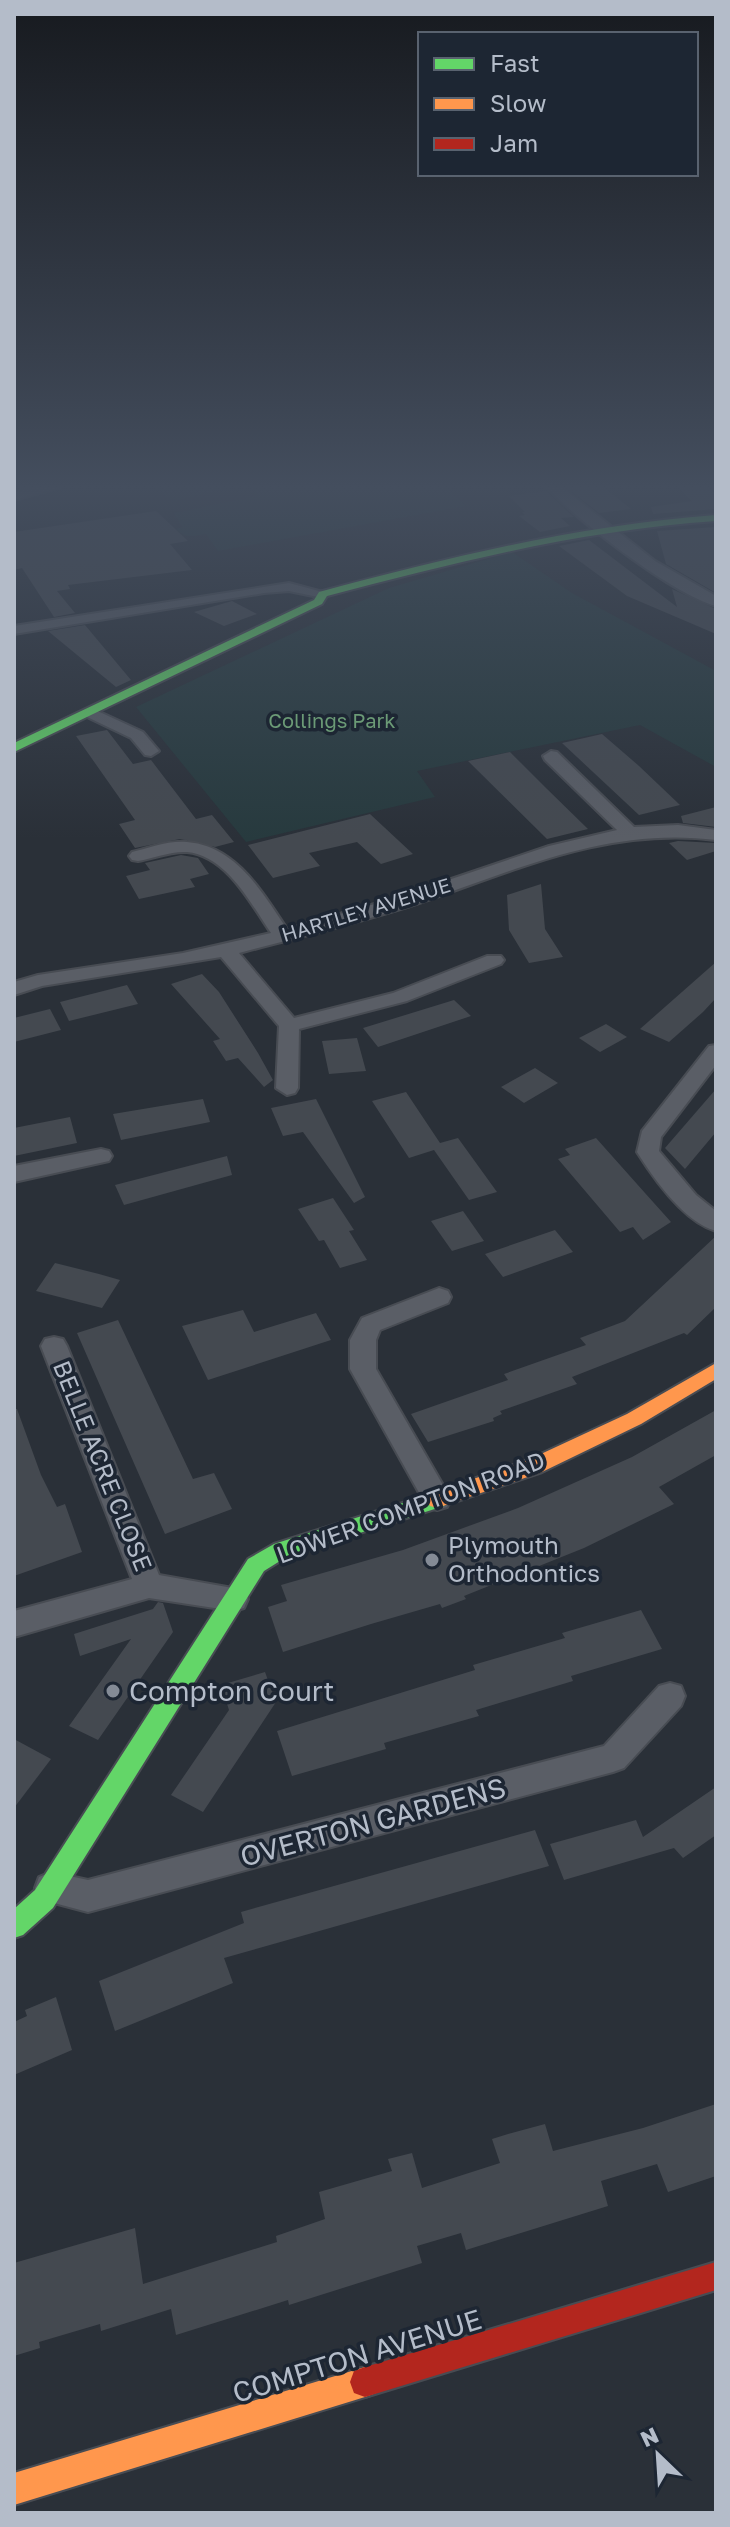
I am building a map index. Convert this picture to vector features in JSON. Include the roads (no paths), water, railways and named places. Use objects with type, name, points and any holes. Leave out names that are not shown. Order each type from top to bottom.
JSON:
[{"type":"street","points":[[14,614],[20,628],[177,603]]},
{"type":"street","points":[[14,748],[316,603]]},
{"type":"street","points":[[91,713],[137,735],[151,751]]},
{"type":"street","points":[[551,756],[631,834]]},
{"type":"street","name":"HARTLEY AVENUE","points":[[14,989],[38,981],[226,950],[399,903],[548,851],[631,834],[689,830],[716,835]]},
{"type":"street","points":[[138,856],[184,847],[209,853],[243,880],[282,935]]},
{"type":"street","points":[[226,950],[289,1025],[287,1088]]},
{"type":"street","points":[[289,1025],[400,997],[463,964],[494,960]]},
{"type":"street","points":[[716,1051],[650,1136],[648,1152],[688,1201],[716,1223]]},
{"type":"street","points":[[14,1174],[101,1156]]},
{"type":"street","points":[[437,1499],[363,1369],[363,1340],[371,1324],[439,1297]]},
{"type":"street","name":"BELLE ACRE CLOSE","points":[[54,1346],[149,1586]]},
{"type":"street","name":"LOWER COMPTON ROAD","points":[[14,1926],[44,1899],[256,1565],[281,1550],[367,1525],[535,1466],[634,1419],[716,1370]]},
{"type":"street","points":[[14,1624],[149,1586],[234,1599]]},
{"type":"street","name":"OVERTON GARDENS","points":[[51,1888],[88,1896],[613,1758],[670,1696]]},
{"type":"street","name":"COMPTON AVENUE","points":[[14,2489],[716,2276]]},
{"type":"place","name":"Plymouth Orthodontics","points":[[432,1560]]},
{"type":"place","name":"Compton Court","points":[[113,1691]]},
{"type":"park label","name":"Collings Park","points":[[332,721]]}]
